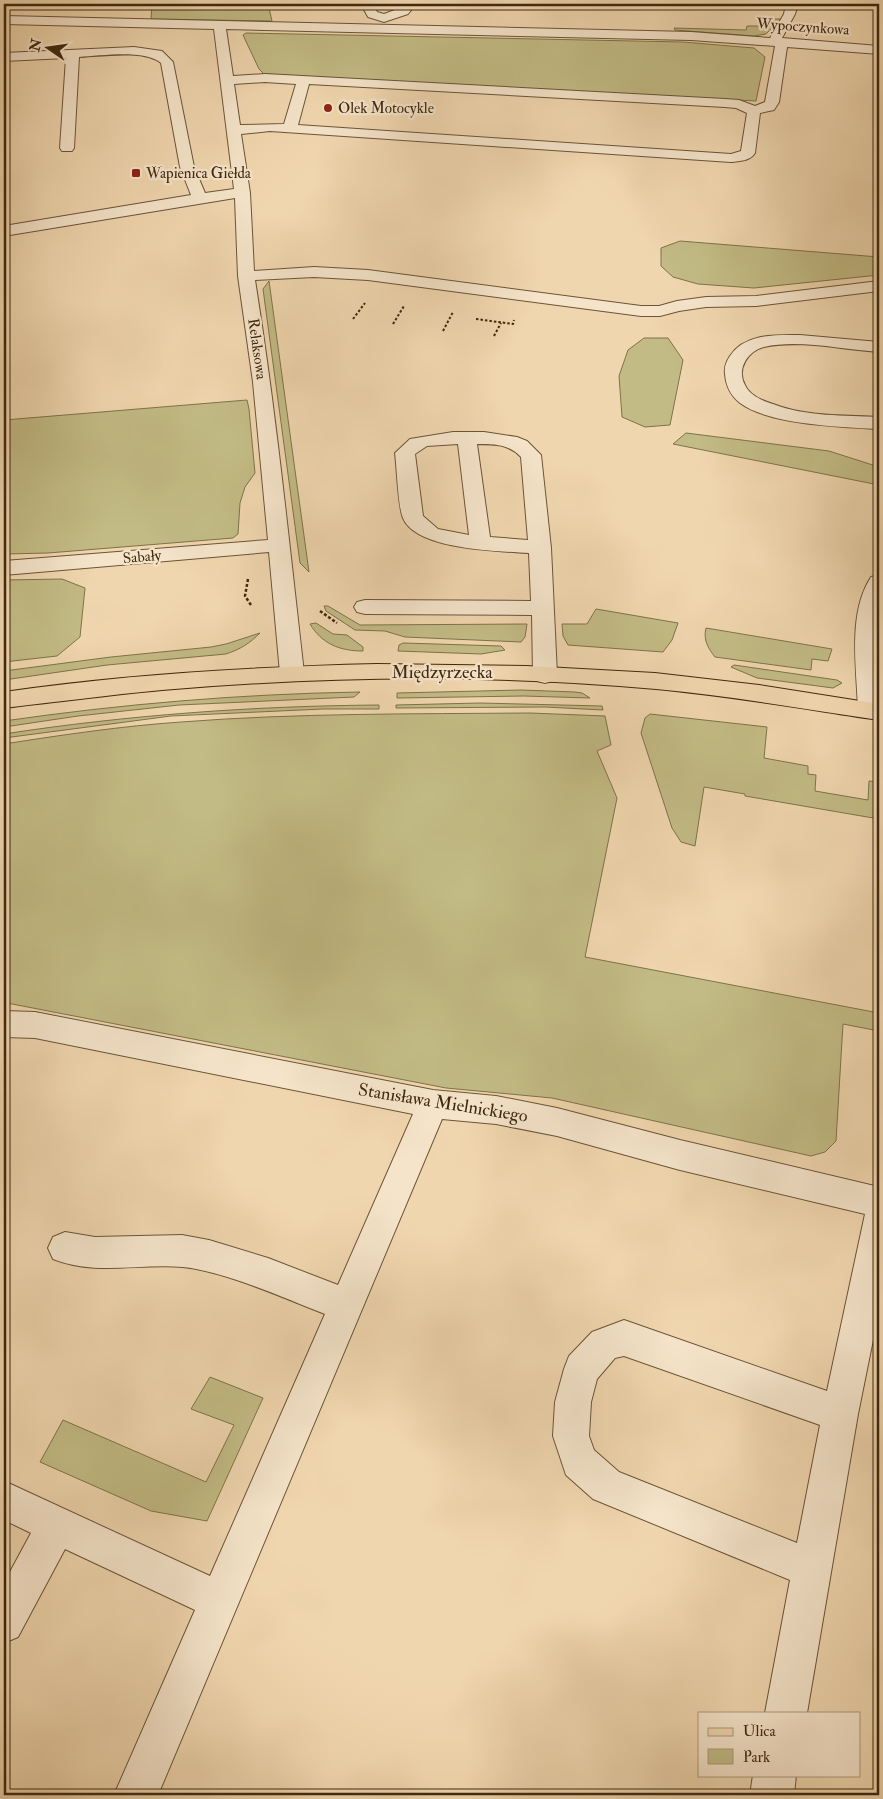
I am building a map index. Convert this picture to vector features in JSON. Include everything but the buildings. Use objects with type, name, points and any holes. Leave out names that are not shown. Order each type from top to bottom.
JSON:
[{"type":"main road","name":"Międzyrzecka","points":[[4,700],[136,683],[292,674],[370,672],[545,675],[686,684],[874,711]]},
{"type":"street","points":[[367,4],[372,14],[383,24],[404,11],[406,9],[403,4]]},
{"type":"street","points":[[227,80],[265,78],[725,103],[739,104],[754,111],[768,107],[772,102],[779,42],[777,34],[789,19],[792,4]]},
{"type":"street","points":[[140,24],[141,10]]},
{"type":"street","name":"Wypoczynkowa","points":[[4,20],[22,16],[140,24],[220,26],[383,24],[779,42],[879,50]]},
{"type":"street","points":[[656,22],[659,36]]},
{"type":"street","points":[[134,51],[152,33],[153,24]]},
{"type":"street","name":"Relaksowa","points":[[220,26],[242,193],[246,276],[262,382],[292,674]]},
{"type":"street","points":[[4,57],[134,51],[158,54],[167,62],[187,167],[199,197]]},
{"type":"street","points":[[67,148],[73,54]]},
{"type":"street","points":[[290,128],[304,80]]},
{"type":"street","points":[[234,130],[270,127],[290,128],[731,158],[748,154],[754,111]]},
{"type":"street","points":[[4,231],[90,219],[199,197],[242,193]]},
{"type":"street","points":[[246,276],[314,272],[368,275],[641,311],[660,311],[677,306],[706,302],[756,301],[879,286]]},
{"type":"street","points":[[879,347],[778,340],[759,343],[747,347],[740,354],[733,364],[732,374],[734,384],[742,394],[754,404],[770,410],[814,418],[879,423]]},
{"type":"street","points":[[467,438],[480,542]]},
{"type":"street","points":[[540,548],[457,540],[431,534],[414,518],[405,453],[415,444],[435,439],[467,438],[499,440],[519,444],[530,455],[540,548],[545,675]]},
{"type":"street","name":"Sabały","points":[[4,568],[280,545]]},
{"type":"street","points":[[874,711],[869,612],[874,589],[879,582]]},
{"type":"street","points":[[365,607],[543,608]]},
{"type":"street","name":"Stanisława Mielnickiego","points":[[4,1024],[35,1026],[433,1104],[496,1110],[557,1122],[680,1155],[879,1202]]},
{"type":"street","points":[[136,1795],[218,1600],[433,1104]]},
{"type":"street","points":[[786,1712],[840,1414],[878,1233],[879,1220]]},
{"type":"street","points":[[65,1248],[95,1253],[182,1251],[209,1256],[268,1275],[347,1306]]},
{"type":"street","points":[[812,1569],[606,1486],[579,1462],[571,1436],[573,1402],[582,1369],[604,1344],[624,1338],[840,1414]]},
{"type":"street","points":[[4,1500],[218,1600]]},
{"type":"street","points":[[4,1624],[57,1524]]},
{"type":"street","points":[[772,1795],[775,1776]]},
{"type":"path","points":[[353,319],[365,303]]},
{"type":"path","points":[[494,336],[501,322]]},
{"type":"green space","points":[[152,4],[268,4],[272,21],[151,19]]},
{"type":"green space","points":[[764,19],[781,19],[766,34],[754,36],[675,30],[674,28],[746,30],[747,26],[764,26]]},
{"type":"green space","points":[[246,33],[683,42],[754,48],[765,57],[756,101],[264,74],[259,69],[243,35]]},
{"type":"green space","points":[[680,241],[879,257],[879,275],[754,288],[698,284],[673,277],[661,266],[661,248]]},
{"type":"green space","points":[[269,281],[309,572],[300,563],[263,289]]},
{"type":"green space","points":[[644,338],[668,338],[683,360],[670,425],[645,427],[622,417],[619,376],[628,350]]},
{"type":"green space","points":[[247,400],[255,473],[245,487],[240,503],[238,534],[233,538],[48,553],[4,554],[4,420]]},
{"type":"green space","points":[[686,433],[829,451],[879,467],[879,485],[673,444]]},
{"type":"green space","points":[[62,579],[85,588],[80,637],[57,656],[4,662],[4,580]]},
{"type":"green space","points":[[324,606],[328,606],[360,625],[527,624],[525,637],[521,642],[405,637],[385,631],[355,630],[326,611]]},
{"type":"green space","points":[[596,609],[678,623],[672,640],[663,652],[568,645],[563,636],[562,624],[587,624]]},
{"type":"green space","points":[[316,623],[333,634],[347,635],[363,647],[363,651],[347,650],[332,645],[320,637],[310,624]]},
{"type":"green space","points":[[706,628],[832,649],[828,661],[812,659],[811,670],[715,657],[707,644]]},
{"type":"green space","points":[[260,633],[245,645],[226,654],[107,665],[4,680],[4,671],[111,657],[211,647]]},
{"type":"green space","points":[[403,643],[501,646],[505,650],[481,654],[398,651],[399,645]]},
{"type":"green space","points":[[734,665],[837,680],[842,683],[833,688],[757,678],[731,667]]},
{"type":"green space","points":[[521,690],[575,692],[582,693],[590,698],[524,696],[397,698],[397,693]]},
{"type":"green space","points":[[360,692],[354,697],[179,705],[78,716],[4,727],[4,721],[137,705],[270,695]]},
{"type":"green space","points":[[480,703],[602,706],[603,710],[545,707],[396,708],[396,705]]},
{"type":"green space","points":[[379,705],[379,709],[323,709],[171,716],[4,738],[4,734],[144,717],[285,707]]},
{"type":"green space","points":[[530,713],[605,716],[611,745],[597,751],[617,798],[585,957],[879,1013],[879,1031],[843,1024],[836,1141],[825,1152],[811,1156],[552,1098],[446,1088],[7,1003],[4,1000],[4,744],[114,728],[225,719],[355,714]]},
{"type":"green space","points":[[650,714],[767,727],[764,758],[808,766],[808,774],[816,775],[815,791],[868,800],[869,781],[879,782],[879,819],[704,787],[695,846],[681,842],[672,828],[641,733],[645,718]]},
{"type":"green space","points":[[210,1377],[263,1398],[207,1521],[151,1511],[40,1462],[63,1420],[206,1482],[234,1425],[191,1409]]},
{"type":"place","name":"Olek Motocykle","points":[[328,108]]},
{"type":"place","name":"Wapienica Giełda","points":[[136,173]]}]
